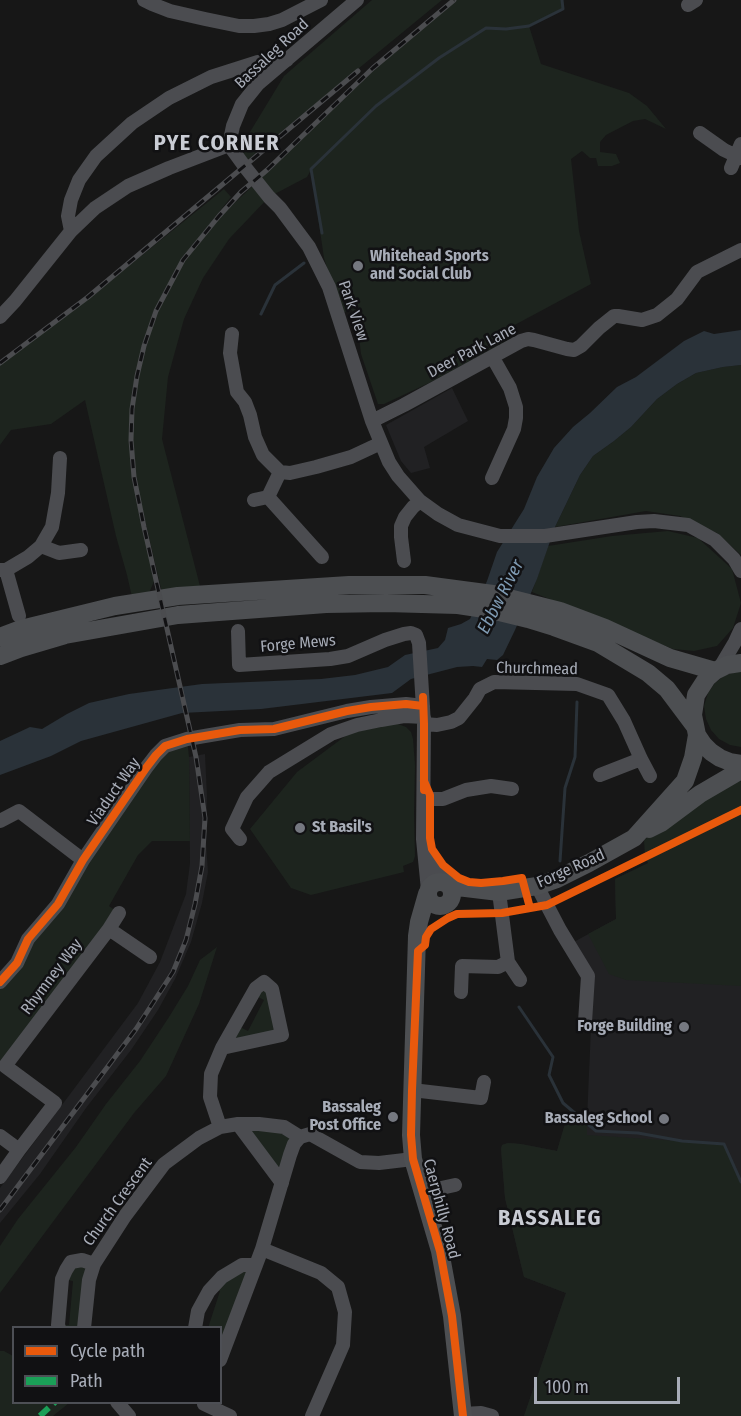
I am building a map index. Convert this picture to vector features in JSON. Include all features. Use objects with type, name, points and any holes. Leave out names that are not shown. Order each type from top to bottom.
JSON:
[{"type":"main road","points":[[0,637],[21,629],[115,606],[178,596],[349,585],[425,585],[491,610],[560,611],[605,628],[670,658],[717,670],[727,665],[741,663]]},
{"type":"main road","points":[[0,656],[65,634],[178,615],[461,597]]},
{"type":"main road","points":[[531,611],[554,627],[598,643],[648,673],[667,689],[696,730],[703,744],[711,752],[720,758],[741,764]]},
{"type":"main road","name":"Forge Road","points":[[439,896],[499,892],[537,886],[589,864],[634,838],[685,781],[693,758],[696,730],[693,715],[696,695],[707,678],[717,670]]},
{"type":"main road","name":"Forge Road","points":[[639,833],[661,823],[700,794],[741,770]]},
{"type":"main road","name":"Caerphilly Road","points":[[439,896],[419,922],[411,1135],[413,1159],[440,1251],[452,1316],[463,1415]]},
{"type":"street","points":[[144,0],[170,11],[239,26],[254,26],[282,20],[321,0]]},
{"type":"street","name":"Bassaleg Road","points":[[229,145],[232,126],[242,104],[258,84],[357,0]]},
{"type":"street","points":[[71,231],[68,216],[71,200],[79,180],[96,156],[132,123],[169,98],[211,77],[258,62],[287,60]]},
{"type":"street","points":[[700,134],[737,156]]},
{"type":"street","points":[[0,316],[15,301],[71,231],[95,208],[128,186],[229,145]]},
{"type":"street","name":"Park View","points":[[229,145],[309,247],[329,287],[372,421],[389,462],[420,501],[458,525],[501,536],[545,536],[636,522],[654,521],[688,525],[715,540],[734,559],[741,571]]},
{"type":"street","name":"Deer Park Lane","points":[[372,421],[528,339],[574,350],[603,324],[616,316],[642,320],[657,315],[677,299],[698,272],[741,250]]},
{"type":"street","points":[[232,334],[230,353],[237,392],[245,402],[263,455],[280,472],[316,467],[351,457],[381,443]]},
{"type":"street","points":[[492,478],[514,429],[516,418],[516,407],[510,388],[493,358]]},
{"type":"street","points":[[19,616],[3,570],[28,557],[41,546],[52,526],[58,493],[60,458]]},
{"type":"street","points":[[254,500],[268,496],[280,472]]},
{"type":"street","points":[[268,496],[322,557]]},
{"type":"street","points":[[404,561],[400,537],[403,521],[420,501]]},
{"type":"street","points":[[41,546],[59,553],[81,550]]},
{"type":"street","points":[[717,670],[741,629]]},
{"type":"street","name":"Forge Mews","points":[[238,631],[239,665],[339,658],[385,640],[411,633],[416,635],[419,644]]},
{"type":"street","name":"Caerphilly Road","points":[[419,644],[424,711],[423,839],[424,850],[439,896]]},
{"type":"street","name":"Churchmead","points":[[424,711],[436,725],[459,718],[476,698],[480,689],[495,682],[577,684],[608,695],[624,721],[650,776]]},
{"type":"street","name":"Viaduct Way","points":[[0,982],[17,963],[28,939],[58,904],[83,860],[146,768],[165,746],[187,739],[240,730],[274,729],[371,707],[406,704],[424,711]]},
{"type":"street","points":[[240,839],[232,829],[247,796],[269,772],[331,734],[357,725],[424,711]]},
{"type":"street","points":[[600,775],[641,759]]},
{"type":"street","points":[[424,800],[443,799],[466,790],[491,786],[512,789]]},
{"type":"street","points":[[0,821],[19,804],[83,860]]},
{"type":"street","points":[[424,850],[439,896]]},
{"type":"street","points":[[537,886],[588,976],[585,1022]]},
{"type":"street","points":[[499,892],[507,962],[520,980]]},
{"type":"street","name":"Rhymney Way","points":[[0,1177],[55,1103],[6,1066],[119,913]]},
{"type":"street","points":[[109,929],[150,957]]},
{"type":"street","points":[[461,992],[462,966],[498,967],[507,962]]},
{"type":"street","points":[[220,1126],[210,1096],[211,1074],[222,1048],[256,988],[264,982],[272,988],[282,1035],[222,1048]]},
{"type":"street","points":[[412,1090],[481,1098],[484,1082]]},
{"type":"street","points":[[238,1124],[282,1183]]},
{"type":"street","name":"Church Crescent","points":[[84,1326],[89,1280],[94,1264],[125,1216],[164,1164],[198,1138],[220,1126],[259,1124],[284,1127],[300,1137],[310,1134],[360,1162],[379,1164],[413,1159]]},
{"type":"street","points":[[0,1136],[19,1150]]},
{"type":"street","points":[[222,1355],[262,1249],[290,1155],[294,1144],[300,1137]]},
{"type":"street","points":[[423,1192],[455,1185]]},
{"type":"street","points":[[262,1249],[321,1273],[338,1287],[345,1312],[343,1345],[312,1416]]},
{"type":"street","name":"Church Crescent","points":[[58,1326],[62,1280],[66,1270],[71,1262],[82,1260],[94,1264]]},
{"type":"street","points":[[195,1326],[198,1311],[209,1291],[222,1277],[242,1265],[256,1265]]},
{"type":"street","points":[[119,1404],[129,1416]]},
{"type":"street","points":[[202,1407],[230,1416]]},
{"type":"street","points":[[463,1415],[481,1413],[492,1416]]},
{"type":"shaded area","points":[[372,0],[442,0],[246,161],[239,150],[284,76]]},
{"type":"shaded area","points":[[457,0],[562,0],[563,9],[529,26],[541,64],[629,93],[647,106],[666,129],[645,119],[633,121],[606,135],[600,142],[600,152],[616,154],[620,163],[612,166],[598,166],[596,158],[590,158],[582,151],[571,159],[579,231],[591,284],[509,328],[512,338],[429,383],[384,404],[378,404],[361,354],[352,310],[341,313],[324,258],[311,170],[307,177],[269,197],[229,239],[203,278],[184,319],[168,377],[162,439],[201,590],[162,593],[135,477],[132,440],[133,410],[138,376],[145,346],[157,312],[184,261],[220,217],[374,70]]},
{"type":"shaded area","points":[[224,189],[231,197],[182,259],[154,310],[142,346],[131,409],[129,440],[133,477],[155,579],[149,593],[132,597],[85,400],[51,424],[11,430],[0,445],[0,364],[89,298]]},
{"type":"shaded area","points":[[741,365],[741,555],[717,533],[680,516],[646,511],[555,527],[580,475],[593,456],[631,427],[657,399],[696,373]]},
{"type":"shaded area","points":[[452,388],[468,421],[424,447],[430,468],[411,473],[401,461],[386,425]]},
{"type":"shaded area","points":[[668,531],[698,538],[732,569],[741,603],[733,628],[717,646],[694,651],[673,649],[532,592],[548,546],[612,536]]},
{"type":"shaded area","points":[[741,671],[741,747],[730,745],[719,739],[711,730],[706,719],[704,706],[708,693],[715,683],[725,675]]},
{"type":"shaded area","points":[[391,723],[406,727],[413,739],[415,856],[413,862],[403,866],[404,872],[311,895],[291,888],[250,829],[297,772],[348,734]]},
{"type":"shaded area","points":[[187,739],[190,841],[152,841],[138,855],[109,906],[119,913],[0,1063],[0,982],[156,755]]},
{"type":"shaded area","points":[[205,754],[208,872],[191,942],[175,979],[158,1010],[131,1050],[86,1108],[40,1174],[0,1223],[0,1188],[138,1003],[160,962],[186,894],[190,863],[189,757]]},
{"type":"shaded area","points":[[741,781],[741,986],[626,980],[609,974],[588,934],[616,919],[615,879],[648,863],[644,840],[692,806],[733,782]]},
{"type":"shaded area","name":"Bassaleg School","points":[[741,820],[741,1416],[524,1416],[566,1293],[524,1277],[505,1198],[501,1149],[502,1145],[508,1143],[557,1151],[567,1117],[587,1120],[591,975],[572,943],[616,919],[615,879]]},
{"type":"shaded area","points":[[217,947],[199,1004],[166,1076],[134,1113],[0,1293],[0,1246],[18,1219],[76,1147],[140,1061],[188,986],[200,960]]},
{"type":"shaded area","points":[[264,982],[282,1035],[222,1048],[236,1025],[248,1031],[264,1000],[252,994]]},
{"type":"shaded area","points":[[567,1117],[587,1121],[587,1135],[724,1144],[741,1182],[741,1416],[524,1416],[566,1293],[524,1277],[505,1198],[501,1149],[502,1145],[508,1143],[557,1151]]},
{"type":"shaded area","points":[[238,1124],[300,1137],[282,1183]]},
{"type":"shaded area","points":[[94,1264],[84,1326],[58,1325],[69,1325],[73,1281],[62,1279],[66,1270]]},
{"type":"shaded area","points":[[256,1265],[222,1357],[222,1326],[209,1326],[220,1291],[209,1291]]},
{"type":"shaded area","points":[[0,1351],[12,1355],[12,1404],[68,1404],[53,1416],[0,1416]]},
{"type":"water","name":"Ebbw River","points":[[741,330],[741,365],[696,373],[677,384],[657,399],[631,427],[593,456],[580,475],[555,527],[537,579],[515,630],[503,655],[497,660],[487,659],[482,667],[457,667],[411,679],[392,693],[261,709],[182,713],[81,741],[51,756],[0,775],[0,741],[30,727],[42,729],[89,703],[129,694],[202,684],[321,679],[355,675],[388,667],[405,655],[438,648],[445,640],[448,628],[470,619],[497,552],[524,509],[537,477],[554,448],[573,427],[617,387],[636,377],[684,341],[704,331],[714,334]]},
{"type":"waterway","points":[[322,233],[311,169],[376,106],[439,58],[486,28],[506,29],[529,26],[563,9],[562,0]]},
{"type":"waterway","points":[[261,314],[275,285],[304,263]]},
{"type":"waterway","points":[[560,861],[565,788],[575,757],[577,702]]},
{"type":"waterway","points":[[519,1007],[553,1057],[549,1075],[563,1103],[596,1131],[638,1133],[682,1141],[724,1144],[741,1182]]},
{"type":"railway","points":[[0,1210],[136,1029],[173,972],[186,940],[202,866],[205,818],[196,757],[134,477],[131,440],[132,409],[144,346],[156,311],[183,260],[241,192],[373,68],[454,0]]},
{"type":"railway","points":[[0,363],[88,297],[358,71]]},
{"type":"marked path","points":[[40,1416],[53,1404]]},
{"type":"cycle path","points":[[423,697],[424,790]]},
{"type":"cycle path","points":[[0,982],[17,963],[28,939],[58,904],[83,860],[146,768],[165,746],[187,739],[240,730],[274,729],[371,707],[406,704],[423,706]]},
{"type":"cycle path","points":[[424,781],[430,795],[432,849],[443,865],[459,878],[469,882],[481,883],[522,878],[530,908]]},
{"type":"cycle path","points":[[463,1416],[452,1316],[440,1251],[413,1159],[412,1090],[418,951],[425,945],[426,937],[431,929],[457,914],[502,913],[547,905],[741,810]]},
{"type":"place","name":"Whitehead Sports and Social Club","points":[[358,266]]},
{"type":"place","name":"St Basil's","points":[[300,828]]},
{"type":"place","name":"Forge Building","points":[[684,1027]]},
{"type":"place","name":"Bassaleg Post Office","points":[[393,1117]]},
{"type":"place","name":"Bassaleg School","points":[[664,1119]]},
{"type":"district","name":"PYE CORNER","points":[[217,144]]},
{"type":"district","name":"BASSALEG","points":[[550,1219]]}]
